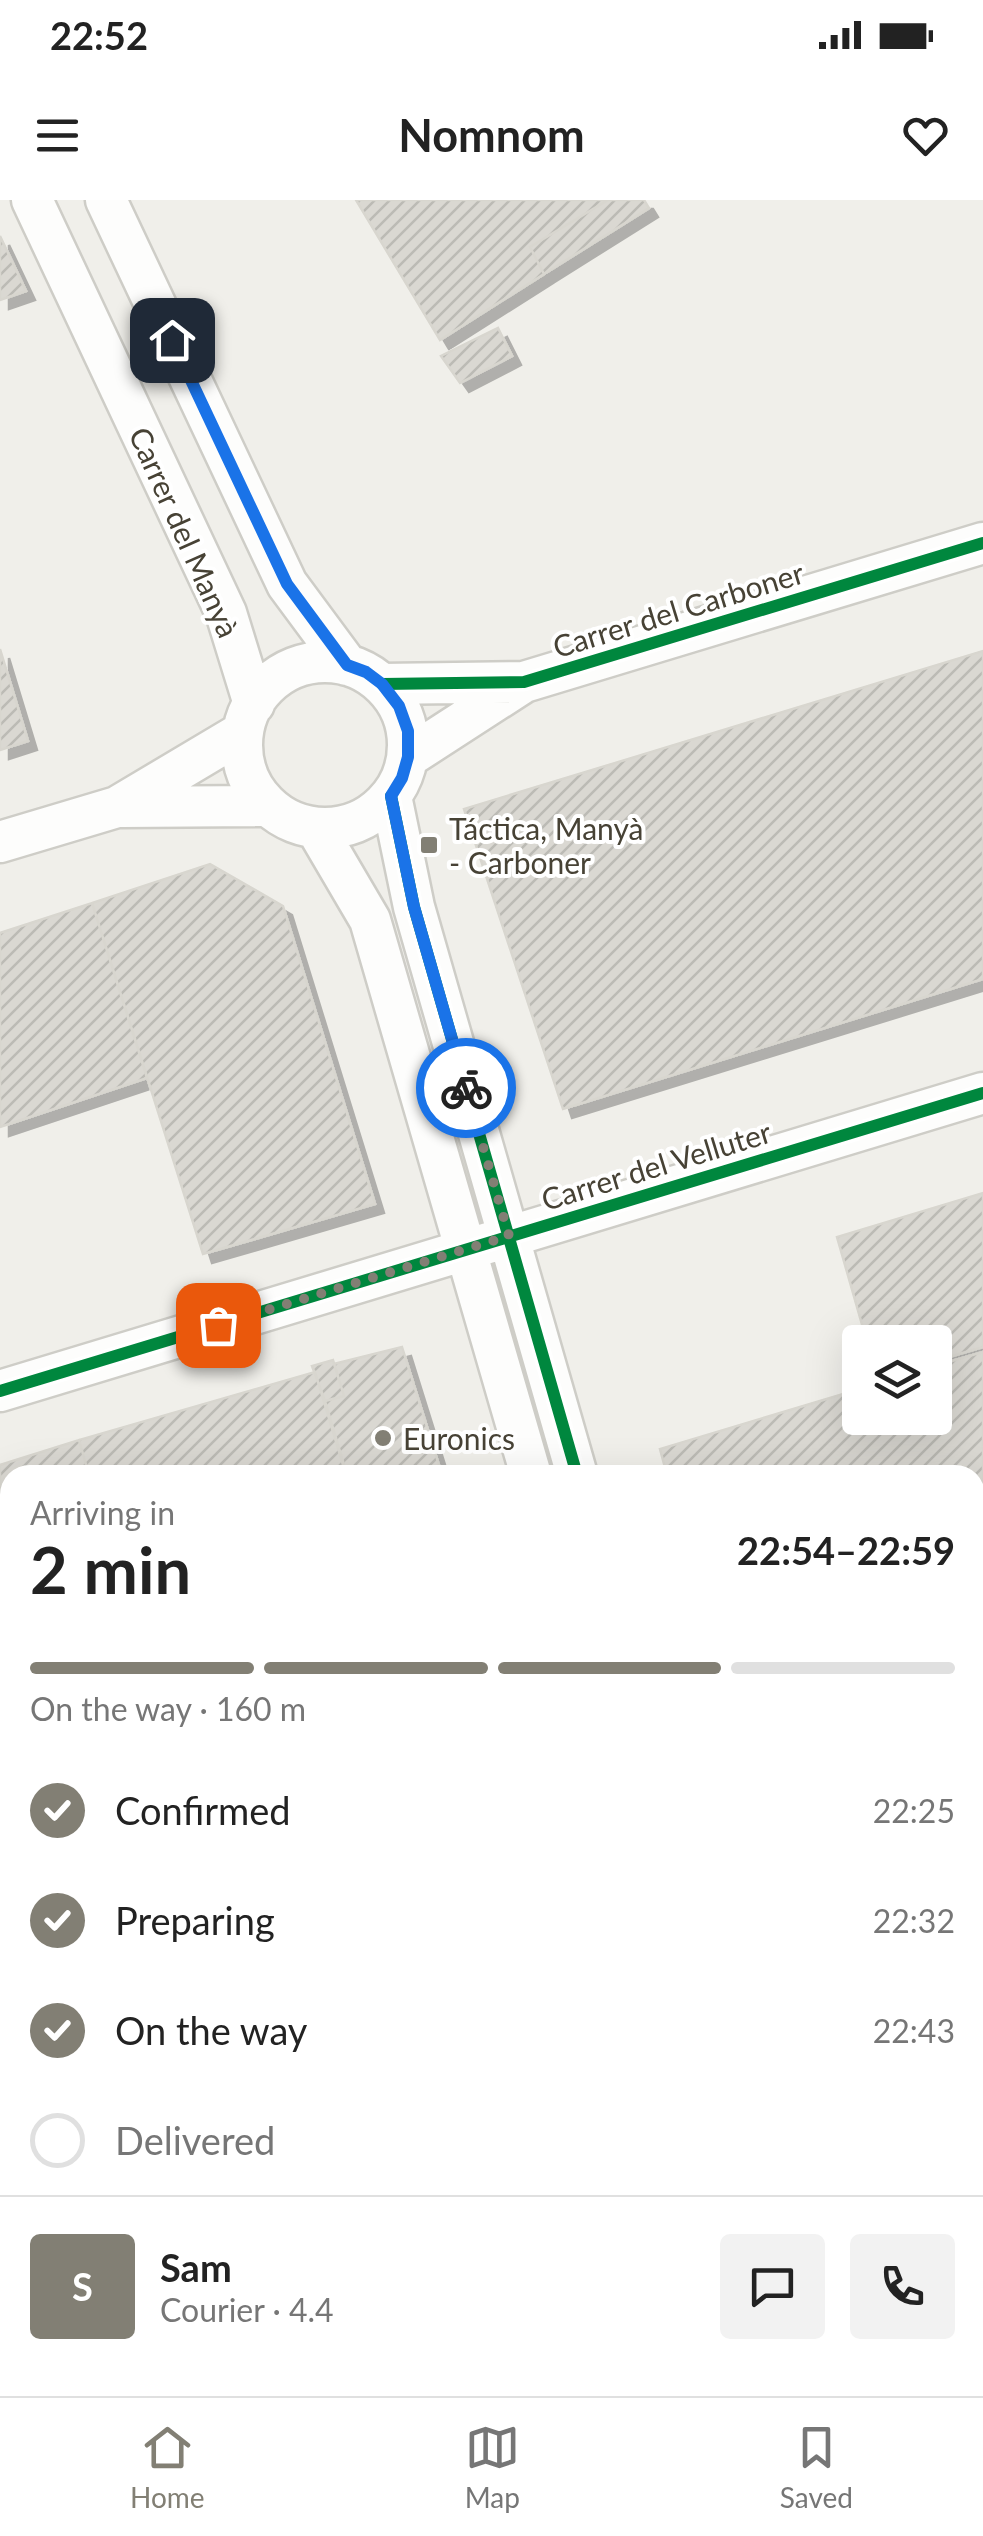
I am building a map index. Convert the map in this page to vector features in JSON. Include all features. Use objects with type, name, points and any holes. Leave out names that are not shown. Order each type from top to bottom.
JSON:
[{"type":"street","name":"Carrer del Manyà","points":[[32,200],[226,614],[249,718]]},
{"type":"street","points":[[106,200],[287,584],[347,665]]},
{"type":"street","name":"Carrer del Carboner","points":[[408,757],[524,682],[983,543]]},
{"type":"street","points":[[320,662],[347,665],[382,684],[399,706],[408,731],[408,757],[402,778],[391,796],[370,815],[344,827],[316,828],[290,821],[268,806],[252,785],[243,759],[249,718],[271,683],[294,668],[320,662]]},
{"type":"street","name":"Carrer del Carboner","points":[[382,684],[524,682]]},
{"type":"street","points":[[117,807],[249,718]]},
{"type":"street","points":[[391,796],[414,907],[574,1465]]},
{"type":"street","points":[[0,842],[117,807],[268,806]]},
{"type":"street","points":[[316,828],[370,920],[528,1465]]},
{"type":"street","name":"Carrer del Velluter","points":[[0,1391],[983,1092]]},
{"type":"building","points":[[356,200],[608,200],[530,247],[544,274],[440,340]]},
{"type":"building","points":[[608,200],[644,200],[649,208],[544,274],[530,247]]},
{"type":"building","points":[[0,236],[26,291],[0,300]]},
{"type":"building","points":[[498,328],[512,356],[460,383],[441,356]]},
{"type":"building","points":[[0,649],[28,741],[0,750]]},
{"type":"building","points":[[983,651],[983,979],[563,1109],[464,809]]},
{"type":"building","points":[[210,864],[283,906],[375,1204],[203,1254],[92,903]]},
{"type":"building","points":[[92,903],[147,1078],[0,1127],[0,933]]},
{"type":"building","points":[[983,1193],[983,1347],[952,1356],[952,1325],[862,1325],[837,1237]]},
{"type":"building","name":"Euronics","points":[[402,1347],[439,1465],[344,1465],[325,1401],[344,1396],[334,1364]]},
{"type":"building","points":[[983,1352],[983,1465],[664,1465],[660,1449],[842,1394],[842,1435],[952,1435],[952,1361]]},
{"type":"building","points":[[333,1360],[344,1396],[325,1401],[312,1366]]},
{"type":"building","points":[[315,1372],[343,1465],[86,1465],[79,1440]]},
{"type":"building","points":[[79,1440],[86,1465],[0,1465]]},
{"type":"cycle path","points":[[382,684],[524,682],[983,543]]},
{"type":"cycle path","points":[[391,796],[414,907],[574,1465]]},
{"type":"cycle path","points":[[0,1391],[983,1093]]},
{"type":"way so far","points":[[218,1325],[509,1236],[466,1088]]},
{"type":"place","name":"Táctica, Manyà - Carboner","points":[[429,845]]},
{"type":"place","name":"Euronics","points":[[383,1438]]},
{"type":"route","points":[[172,340],[287,584],[347,665],[382,684],[399,706],[408,731],[408,757],[391,796],[414,907],[466,1088]]}]
